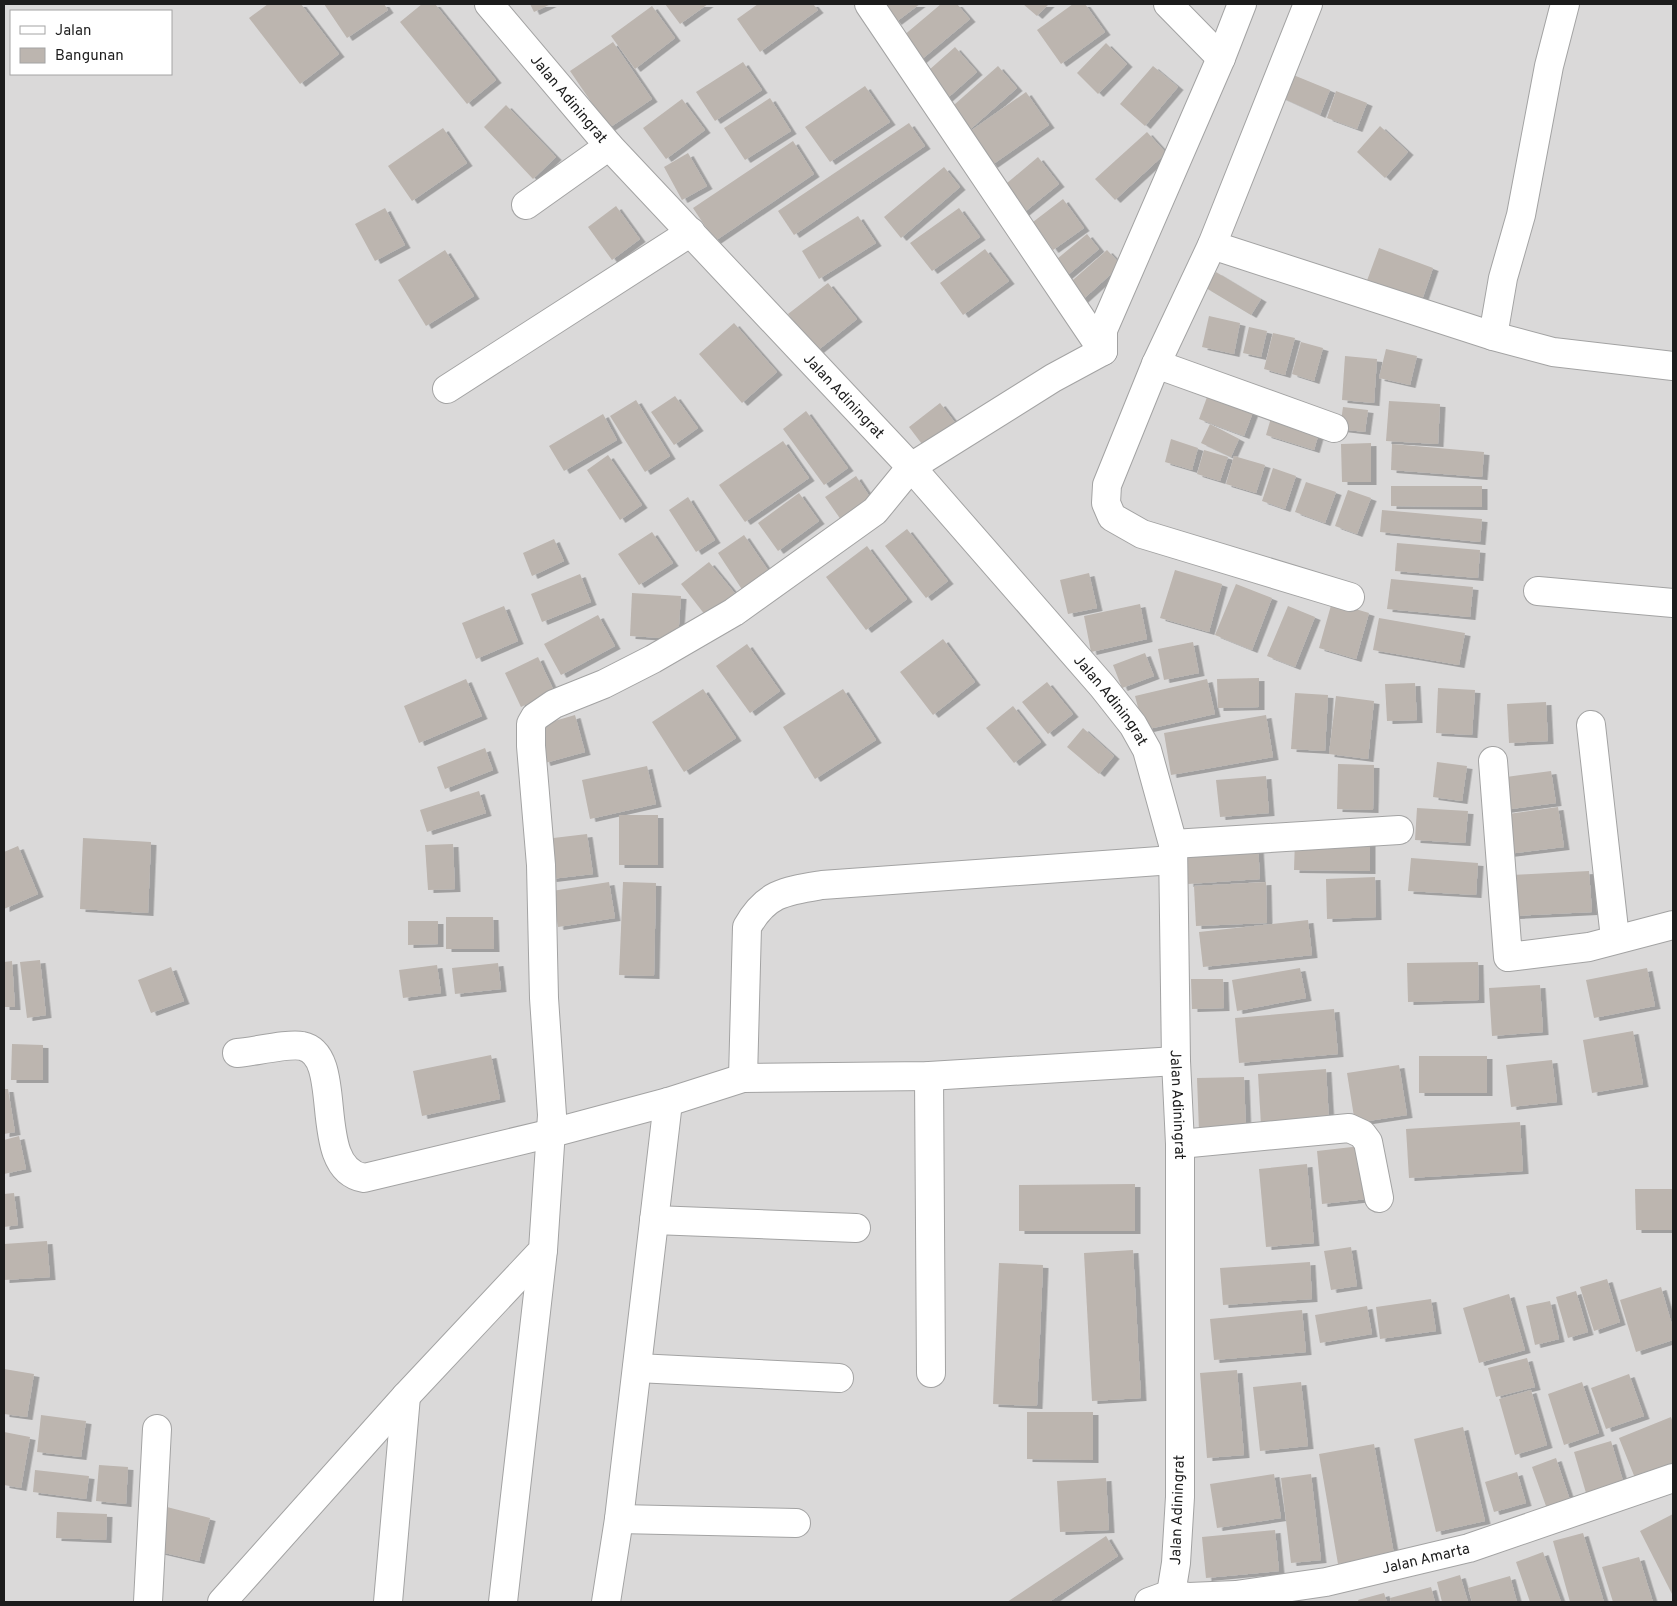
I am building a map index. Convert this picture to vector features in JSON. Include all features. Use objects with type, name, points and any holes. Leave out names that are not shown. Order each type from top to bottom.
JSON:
[{"type":"street","name":"Jalan Adiningrat","points":[[489,4],[609,146],[911,467],[1103,688],[1133,725],[1147,750],[1173,852],[1176,1061],[1180,1144],[1180,1497],[1174,1599]]},
{"type":"street","points":[[869,4],[1103,352]]},
{"type":"street","points":[[1168,4],[1221,58]]},
{"type":"street","points":[[1103,352],[1103,330],[1221,58],[1242,4]]},
{"type":"street","points":[[1308,4],[1212,245],[1156,364],[1107,485],[1106,503],[1112,517],[1142,534],[1350,597]]},
{"type":"street","points":[[1492,336],[1503,278],[1520,215],[1549,66],[1565,4]]},
{"type":"street","points":[[526,205],[609,146]]},
{"type":"street","points":[[447,389],[691,232]]},
{"type":"street","points":[[1212,245],[1492,336],[1553,352],[1673,366]]},
{"type":"street","points":[[503,1602],[543,1250],[552,1133],[544,998],[541,865],[531,746],[531,724],[535,717],[554,704],[604,684],[653,659],[734,612],[875,510],[911,467],[1053,378],[1103,352]]},
{"type":"street","points":[[1156,364],[1334,428]]},
{"type":"street","points":[[1538,592],[1673,603]]},
{"type":"street","points":[[1591,725],[1615,938]]},
{"type":"street","points":[[1493,761],[1507,955],[1512,958],[1590,946],[1615,938],[1673,925]]},
{"type":"street","points":[[744,1078],[747,927],[756,912],[767,900],[794,890],[822,885],[1398,830]]},
{"type":"street","points":[[237,1054],[301,1046],[312,1050],[322,1064],[331,1128],[339,1154],[345,1167],[356,1176],[364,1178],[552,1133],[668,1102],[744,1078],[929,1076],[1176,1061]]},
{"type":"street","points":[[929,1076],[931,1374]]},
{"type":"street","points":[[606,1602],[637,1368],[668,1102]]},
{"type":"street","points":[[1180,1144],[1349,1128],[1362,1134],[1368,1142],[1379,1198]]},
{"type":"street","points":[[654,1220],[856,1228]]},
{"type":"street","points":[[222,1602],[406,1396],[543,1250]]},
{"type":"street","points":[[637,1368],[839,1378]]},
{"type":"street","points":[[388,1602],[406,1396]]},
{"type":"street","points":[[148,1602],[158,1429]]},
{"type":"street","name":"Jalan Amarta","points":[[1174,1599],[1328,1592],[1469,1548],[1673,1478]]},
{"type":"street","points":[[618,1519],[796,1524]]},
{"type":"shaded area","points":[[4,4],[1673,4],[1673,1602],[4,1602]]},
{"type":"building","points":[[268,4],[301,4],[339,54],[300,84],[249,18]]},
{"type":"building","points":[[324,4],[384,4],[388,10],[347,38]]},
{"type":"building","points":[[422,4],[435,4],[496,80],[467,104],[400,22]]},
{"type":"building","points":[[530,4],[551,4],[534,12]]},
{"type":"building","points":[[665,4],[708,4],[680,24]]},
{"type":"building","points":[[758,4],[813,4],[818,10],[760,52],[737,19]]},
{"type":"building","points":[[882,4],[920,4],[896,22]]},
{"type":"building","points":[[941,4],[957,4],[970,19],[915,65],[896,42]]},
{"type":"building","points":[[1023,4],[1049,4],[1037,16]]},
{"type":"building","points":[[1073,4],[1085,4],[1105,32],[1061,64],[1037,30]]},
{"type":"building","points":[[652,6],[675,38],[635,69],[611,36]]},
{"type":"building","points":[[613,42],[652,99],[609,128],[570,71]]},
{"type":"building","points":[[1106,43],[1127,64],[1098,94],[1077,73]]},
{"type":"building","points":[[955,47],[977,72],[942,103],[920,78]]},
{"type":"building","points":[[743,62],[762,90],[715,121],[696,92]]},
{"type":"building","points":[[998,66],[1017,88],[965,134],[946,112]]},
{"type":"building","points":[[1153,66],[1178,87],[1145,126],[1120,104]]},
{"type":"building","points":[[1286,72],[1330,90],[1320,115],[1276,95]]},
{"type":"building","points":[[865,86],[890,122],[830,162],[805,127]]},
{"type":"building","points":[[1336,91],[1367,103],[1357,129],[1327,118]]},
{"type":"building","points":[[1026,92],[1049,125],[992,165],[969,132]]},
{"type":"building","points":[[770,98],[791,131],[745,160],[724,128]]},
{"type":"building","points":[[682,99],[705,130],[666,159],[643,128]]},
{"type":"building","points":[[506,105],[556,157],[533,179],[484,127]]},
{"type":"building","points":[[909,123],[925,146],[794,235],[778,211]]},
{"type":"building","points":[[1380,126],[1408,152],[1385,178],[1357,152]]},
{"type":"building","points":[[443,128],[467,163],[412,201],[388,166]]},
{"type":"building","points":[[1147,132],[1166,153],[1115,200],[1095,179]]},
{"type":"building","points":[[793,141],[814,174],[715,241],[693,208]]},
{"type":"building","points":[[688,153],[707,186],[682,200],[664,167]]},
{"type":"building","points":[[1038,157],[1059,184],[1021,215],[1000,189]]},
{"type":"building","points":[[944,167],[960,187],[901,238],[884,217]]},
{"type":"building","points":[[1063,199],[1084,228],[1053,250],[1033,222]]},
{"type":"building","points":[[616,206],[640,239],[612,260],[588,227]]},
{"type":"building","points":[[385,208],[405,245],[375,261],[355,224]]},
{"type":"building","points":[[959,208],[980,237],[932,271],[910,243]]},
{"type":"building","points":[[858,216],[876,243],[819,279],[802,251]]},
{"type":"building","points":[[1087,234],[1099,249],[1063,279],[1051,264]]},
{"type":"building","points":[[1379,248],[1433,268],[1420,306],[1365,286]]},
{"type":"building","points":[[985,249],[1009,281],[963,315],[940,283]]},
{"type":"building","points":[[445,250],[474,296],[426,326],[398,280]]},
{"type":"building","points":[[1107,250],[1121,265],[1079,303],[1065,287]]},
{"type":"building","points":[[1216,272],[1261,299],[1251,315],[1206,288]]},
{"type":"building","points":[[828,283],[857,319],[817,351],[788,314]]},
{"type":"building","points":[[1209,316],[1240,323],[1234,354],[1202,347]]},
{"type":"building","points":[[734,323],[777,372],[742,403],[699,354]]},
{"type":"building","points":[[1249,327],[1267,331],[1261,357],[1243,353]]},
{"type":"building","points":[[1273,333],[1295,338],[1285,375],[1264,369]]},
{"type":"building","points":[[1301,342],[1323,348],[1314,381],[1292,374]]},
{"type":"building","points":[[1386,349],[1417,356],[1410,385],[1379,378]]},
{"type":"building","points":[[1345,356],[1377,359],[1374,403],[1342,400]]},
{"type":"building","points":[[1210,389],[1255,407],[1244,436],[1199,419]]},
{"type":"building","points":[[675,396],[698,428],[674,445],[651,412]]},
{"type":"building","points":[[636,400],[670,456],[645,472],[610,416]]},
{"type":"building","points":[[1389,401],[1440,404],[1438,444],[1386,441]]},
{"type":"building","points":[[940,403],[956,424],[925,448],[909,427]]},
{"type":"building","points":[[1343,407],[1368,410],[1365,432],[1340,429]]},
{"type":"building","points":[[806,411],[848,468],[824,485],[783,429]]},
{"type":"building","points":[[1273,411],[1321,426],[1314,450],[1266,435]]},
{"type":"building","points":[[603,414],[617,440],[564,471],[549,446]]},
{"type":"building","points":[[1210,424],[1239,439],[1231,457],[1201,443]]},
{"type":"building","points":[[1171,439],[1198,448],[1192,470],[1165,462]]},
{"type":"building","points":[[783,441],[809,478],[745,522],[719,485]]},
{"type":"building","points":[[1371,443],[1371,482],[1342,482],[1341,444]]},
{"type":"building","points":[[1392,444],[1484,452],[1482,477],[1391,470]]},
{"type":"building","points":[[1204,450],[1228,457],[1220,481],[1197,474]]},
{"type":"building","points":[[608,455],[642,505],[620,520],[587,470]]},
{"type":"building","points":[[1234,456],[1265,465],[1256,493],[1226,484]]},
{"type":"building","points":[[1273,468],[1296,476],[1285,509],[1262,501]]},
{"type":"building","points":[[856,476],[876,506],[846,527],[825,497]]},
{"type":"building","points":[[1306,482],[1336,492],[1325,523],[1295,512]]},
{"type":"building","points":[[1391,486],[1482,486],[1482,507],[1391,506]]},
{"type":"building","points":[[1348,490],[1371,498],[1357,534],[1335,526]]},
{"type":"building","points":[[799,493],[819,521],[778,551],[758,523]]},
{"type":"building","points":[[688,497],[715,540],[696,552],[669,510]]},
{"type":"building","points":[[1382,510],[1482,519],[1480,542],[1380,532]]},
{"type":"building","points":[[907,529],[948,581],[926,598],[885,546]]},
{"type":"building","points":[[652,532],[673,563],[639,585],[618,554]]},
{"type":"building","points":[[744,535],[772,576],[745,594],[718,553]]},
{"type":"building","points":[[554,539],[564,561],[532,576],[523,553]]},
{"type":"building","points":[[1397,543],[1480,550],[1478,578],[1395,571]]},
{"type":"building","points":[[867,546],[907,599],[866,630],[826,577]]},
{"type":"building","points":[[709,562],[738,597],[709,620],[681,584]]},
{"type":"building","points":[[1175,570],[1222,584],[1209,632],[1160,618]]},
{"type":"building","points":[[1089,573],[1097,608],[1068,614],[1060,580]]},
{"type":"building","points":[[580,574],[591,602],[542,622],[531,594]]},
{"type":"building","points":[[1391,579],[1473,587],[1470,617],[1387,609]]},
{"type":"building","points":[[1236,584],[1272,598],[1252,650],[1215,635]]},
{"type":"building","points":[[632,593],[681,596],[678,639],[630,636]]},
{"type":"building","points":[[1332,602],[1369,613],[1356,659],[1319,648]]},
{"type":"building","points":[[1140,604],[1147,639],[1091,652],[1084,616]]},
{"type":"building","points":[[504,606],[518,641],[476,659],[462,623]]},
{"type":"building","points":[[1288,606],[1315,617],[1295,667],[1267,656]]},
{"type":"building","points":[[598,615],[615,646],[561,675],[544,644]]},
{"type":"building","points":[[1379,618],[1465,633],[1459,665],[1373,650]]},
{"type":"building","points":[[943,639],[975,682],[933,715],[900,672]]},
{"type":"building","points":[[1193,642],[1199,673],[1164,680],[1158,649]]},
{"type":"building","points":[[747,644],[780,691],[750,713],[716,666]]},
{"type":"building","points":[[1145,653],[1154,676],[1122,688],[1113,665]]},
{"type":"building","points":[[538,657],[554,691],[521,707],[505,673]]},
{"type":"building","points":[[1259,678],[1259,707],[1218,708],[1217,679]]},
{"type":"building","points":[[466,679],[482,716],[419,743],[404,706]]},
{"type":"building","points":[[1207,679],[1215,714],[1144,730],[1135,696]]},
{"type":"building","points":[[1047,682],[1073,714],[1048,734],[1022,702]]},
{"type":"building","points":[[1415,683],[1417,720],[1387,721],[1385,684]]},
{"type":"building","points":[[1438,688],[1475,690],[1472,735],[1436,733]]},
{"type":"building","points":[[703,689],[736,738],[684,772],[652,722]]},
{"type":"building","points":[[843,689],[876,740],[815,779],[783,727]]},
{"type":"building","points":[[1295,693],[1328,695],[1325,751],[1291,749]]},
{"type":"building","points":[[1336,696],[1374,701],[1368,759],[1329,754]]},
{"type":"building","points":[[1546,702],[1548,741],[1509,743],[1507,704]]},
{"type":"building","points":[[1013,706],[1041,742],[1014,763],[986,728]]},
{"type":"building","points":[[575,715],[585,752],[545,763],[534,727]]},
{"type":"building","points":[[1266,715],[1273,757],[1171,775],[1164,733]]},
{"type":"building","points":[[1083,728],[1114,756],[1099,774],[1067,747]]},
{"type":"building","points":[[485,748],[493,770],[445,789],[437,767]]},
{"type":"building","points":[[1437,762],[1467,766],[1462,801],[1433,797]]},
{"type":"building","points":[[1338,764],[1374,765],[1373,810],[1337,809]]},
{"type":"building","points":[[647,766],[656,804],[590,819],[582,780]]},
{"type":"building","points":[[1551,771],[1556,803],[1504,810],[1499,778]]},
{"type":"building","points":[[1266,776],[1269,813],[1220,817],[1216,780]]},
{"type":"building","points":[[479,791],[486,813],[427,832],[420,810]]},
{"type":"building","points":[[1558,807],[1564,847],[1507,854],[1502,815]]},
{"type":"building","points":[[1417,808],[1468,811],[1465,843],[1415,840]]},
{"type":"building","points":[[619,815],[658,815],[658,865],[619,865]]},
{"type":"building","points":[[587,834],[593,874],[551,879],[545,839]]},
{"type":"building","points":[[83,838],[151,842],[148,913],[80,909]]},
{"type":"building","points":[[1295,838],[1370,839],[1370,871],[1294,870]]},
{"type":"building","points":[[453,844],[455,889],[428,890],[425,845]]},
{"type":"building","points":[[1258,845],[1260,879],[1188,884],[1186,850]]},
{"type":"building","points":[[18,846],[38,894],[4,909],[4,852]]},
{"type":"building","points":[[1411,858],[1478,863],[1476,895],[1408,891]]},
{"type":"building","points":[[1589,871],[1592,912],[1514,916],[1512,875]]},
{"type":"building","points":[[1375,877],[1376,917],[1327,919],[1326,879]]},
{"type":"building","points":[[609,882],[615,918],[558,927],[552,891]]},
{"type":"building","points":[[623,882],[656,883],[654,976],[619,975]]},
{"type":"building","points":[[1266,882],[1267,923],[1196,926],[1194,886]]},
{"type":"building","points":[[446,917],[493,917],[494,949],[446,949]]},
{"type":"building","points":[[1308,920],[1312,955],[1203,967],[1199,932]]},
{"type":"building","points":[[408,921],[438,921],[438,944],[408,945]]},
{"type":"building","points":[[40,960],[46,1015],[27,1018],[20,962]]},
{"type":"building","points":[[12,961],[15,1007],[4,1007],[4,962]]},
{"type":"building","points":[[1478,962],[1479,1000],[1408,1002],[1407,963]]},
{"type":"building","points":[[498,963],[501,989],[455,994],[452,968]]},
{"type":"building","points":[[437,965],[441,993],[403,998],[399,970]]},
{"type":"building","points":[[171,967],[184,1001],[151,1013],[138,980]]},
{"type":"building","points":[[1300,968],[1306,998],[1237,1011],[1232,980]]},
{"type":"building","points":[[1647,968],[1655,1006],[1594,1018],[1586,980]]},
{"type":"building","points":[[1191,979],[1223,979],[1224,1008],[1192,1009]]},
{"type":"building","points":[[1540,985],[1543,1032],[1492,1036],[1489,988]]},
{"type":"building","points":[[1334,1009],[1338,1054],[1239,1063],[1235,1018]]},
{"type":"building","points":[[1633,1031],[1643,1084],[1592,1093],[1583,1040]]},
{"type":"building","points":[[12,1044],[43,1045],[43,1080],[11,1080]]},
{"type":"building","points":[[491,1055],[500,1099],[422,1116],[413,1071]]},
{"type":"building","points":[[1419,1056],[1487,1056],[1487,1093],[1419,1093]]},
{"type":"building","points":[[1552,1060],[1557,1102],[1511,1107],[1506,1065]]},
{"type":"building","points":[[1399,1065],[1407,1115],[1355,1123],[1347,1073]]},
{"type":"building","points":[[1326,1069],[1329,1120],[1261,1125],[1258,1074]]},
{"type":"building","points":[[1244,1077],[1246,1130],[1199,1131],[1197,1078]]},
{"type":"building","points":[[4,1089],[8,1089],[15,1132],[4,1134]]},
{"type":"building","points":[[1520,1122],[1523,1171],[1409,1178],[1406,1129]]},
{"type":"building","points":[[19,1136],[26,1169],[4,1174],[4,1140]]},
{"type":"building","points":[[1361,1146],[1367,1199],[1322,1204],[1317,1151]]},
{"type":"building","points":[[1307,1164],[1314,1243],[1266,1247],[1259,1169]]},
{"type":"building","points":[[1135,1184],[1135,1231],[1019,1231],[1019,1185]]},
{"type":"building","points":[[1635,1189],[1673,1189],[1673,1230],[1636,1230]]},
{"type":"building","points":[[14,1193],[18,1225],[4,1227],[4,1194]]},
{"type":"building","points":[[47,1241],[50,1277],[4,1280],[4,1244]]},
{"type":"building","points":[[1351,1247],[1357,1286],[1331,1290],[1324,1251]]},
{"type":"building","points":[[1133,1250],[1141,1398],[1092,1401],[1084,1253]]},
{"type":"building","points":[[1310,1262],[1312,1299],[1223,1305],[1220,1268]]},
{"type":"building","points":[[999,1263],[1043,1265],[1037,1406],[993,1404]]},
{"type":"building","points":[[1607,1279],[1620,1322],[1594,1331],[1580,1287]]},
{"type":"building","points":[[1661,1287],[1673,1328],[1673,1340],[1636,1352],[1620,1300]]},
{"type":"building","points":[[1576,1291],[1588,1332],[1568,1338],[1556,1297]]},
{"type":"building","points":[[1509,1294],[1525,1350],[1479,1363],[1463,1308]]},
{"type":"building","points":[[1431,1299],[1436,1331],[1380,1339],[1376,1307]]},
{"type":"building","points":[[1550,1301],[1559,1339],[1535,1345],[1526,1306]]},
{"type":"building","points":[[1367,1306],[1372,1334],[1320,1343],[1315,1315]]},
{"type":"building","points":[[1302,1310],[1306,1352],[1214,1360],[1210,1319]]},
{"type":"building","points":[[1527,1358],[1535,1387],[1496,1397],[1488,1368]]},
{"type":"building","points":[[4,1369],[34,1374],[27,1417],[4,1414]]},
{"type":"building","points":[[1237,1370],[1244,1455],[1207,1458],[1200,1373]]},
{"type":"building","points":[[1629,1374],[1644,1416],[1606,1429],[1591,1388]]},
{"type":"building","points":[[1301,1382],[1308,1446],[1260,1451],[1253,1387]]},
{"type":"building","points":[[1582,1382],[1599,1433],[1564,1445],[1548,1394]]},
{"type":"building","points":[[1531,1390],[1547,1445],[1515,1455],[1499,1399]]},
{"type":"building","points":[[1027,1412],[1093,1412],[1093,1460],[1027,1459]]},
{"type":"building","points":[[41,1415],[86,1421],[81,1457],[37,1452]]},
{"type":"building","points":[[1671,1417],[1673,1423],[1673,1463],[1635,1478],[1619,1438]]},
{"type":"building","points":[[1463,1427],[1485,1521],[1436,1532],[1414,1439]]},
{"type":"building","points":[[4,1432],[30,1437],[21,1488],[4,1485]]},
{"type":"building","points":[[1611,1441],[1623,1481],[1586,1493],[1574,1452]]},
{"type":"building","points":[[1374,1444],[1394,1554],[1338,1564],[1319,1454]]},
{"type":"building","points":[[1556,1458],[1574,1512],[1551,1520],[1532,1467]]},
{"type":"building","points":[[99,1465],[128,1467],[126,1504],[96,1501]]},
{"type":"building","points":[[35,1470],[89,1476],[86,1499],[33,1492]]},
{"type":"building","points":[[1517,1472],[1526,1503],[1494,1512],[1485,1482]]},
{"type":"building","points":[[1274,1474],[1281,1518],[1217,1528],[1210,1484]]},
{"type":"building","points":[[1311,1474],[1321,1560],[1291,1563],[1281,1478]]},
{"type":"building","points":[[1106,1478],[1109,1530],[1060,1532],[1057,1481]]},
{"type":"building","points":[[163,1506],[210,1518],[199,1561],[152,1550]]},
{"type":"building","points":[[57,1512],[107,1514],[106,1540],[56,1538]]},
{"type":"building","points":[[1673,1514],[1673,1596],[1640,1531]]},
{"type":"building","points":[[1275,1530],[1279,1571],[1206,1578],[1202,1537]]},
{"type":"building","points":[[1583,1533],[1604,1602],[1570,1602],[1553,1541]]},
{"type":"building","points":[[1106,1536],[1118,1556],[1049,1602],[1007,1602]]},
{"type":"building","points":[[1543,1552],[1561,1602],[1530,1602],[1516,1562]]},
{"type":"building","points":[[1639,1557],[1653,1602],[1613,1602],[1602,1567]]},
{"type":"building","points":[[1460,1575],[1468,1602],[1442,1602],[1437,1582]]},
{"type":"building","points":[[1510,1576],[1517,1602],[1472,1602],[1468,1588]]},
{"type":"building","points":[[1431,1587],[1435,1602],[1391,1602],[1390,1598]]},
{"type":"building","points":[[1384,1593],[1387,1602],[1359,1602],[1358,1600]]}]
